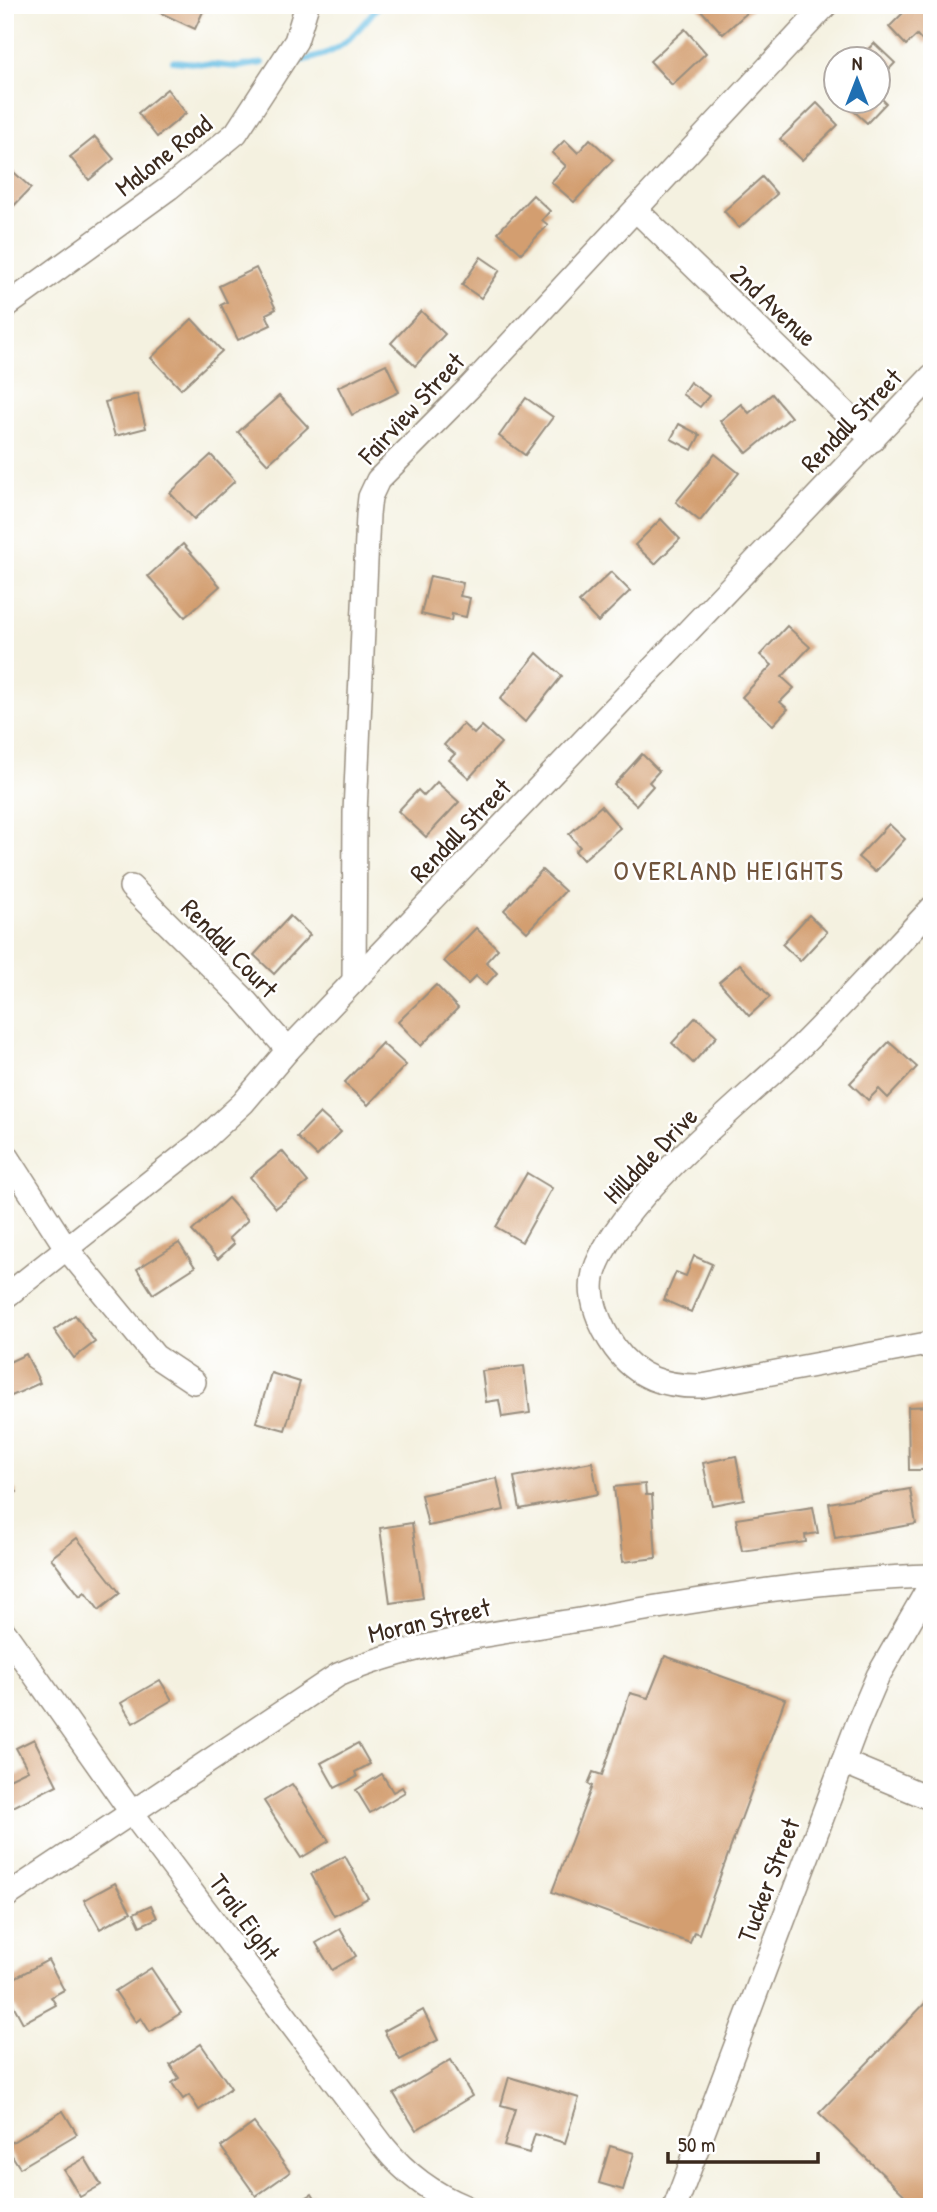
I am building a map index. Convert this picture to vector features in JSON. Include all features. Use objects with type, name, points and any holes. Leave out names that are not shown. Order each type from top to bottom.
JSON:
[{"type":"street","name":"Malone Road","points":[[5,307],[180,180],[236,133],[296,41],[307,5]]},
{"type":"street","name":"Fairview Street","points":[[354,981],[355,813],[370,497],[378,480],[636,211],[826,5]]},
{"type":"street","name":"2nd Avenue","points":[[636,211],[873,440]]},
{"type":"street","name":"Rendall Street","points":[[5,1297],[202,1141],[243,1104],[288,1050],[932,376]]},
{"type":"street","name":"Rendall Court","points":[[131,887],[242,997],[288,1050]]},
{"type":"street","name":"Hilldale Drive","points":[[932,908],[798,1049],[631,1210],[607,1244],[593,1275],[593,1301],[604,1333],[627,1364],[647,1378],[678,1387],[702,1386],[932,1343]]},
{"type":"street","points":[[5,1153],[67,1249],[155,1356],[194,1382]]},
{"type":"street","name":"Moran Street","points":[[5,1897],[338,1675],[391,1654],[432,1644],[783,1589],[880,1577],[932,1576]]},
{"type":"street","name":"Tucker Street","points":[[675,2207],[878,1676],[932,1582]]},
{"type":"street","name":"Trail Eight","points":[[5,1633],[233,1951],[402,2168],[444,2199],[465,2207]]},
{"type":"street","points":[[843,1762],[932,1799]]},
{"type":"building","points":[[144,5],[206,5],[195,29]]},
{"type":"building","points":[[756,5],[723,34],[698,7]]},
{"type":"building","points":[[911,5],[932,5],[932,37],[925,44],[917,35],[906,45],[889,27]]},
{"type":"building","points":[[685,29],[706,53],[672,85],[650,61]]},
{"type":"building","points":[[167,89],[186,113],[157,137],[138,113]]},
{"type":"building","points":[[817,103],[822,108],[822,116],[829,116],[838,125],[802,160],[780,139]]},
{"type":"building","points":[[859,116],[874,116],[867,123]]},
{"type":"building","points":[[95,137],[114,159],[89,180],[70,157]]},
{"type":"building","points":[[590,139],[613,160],[574,202],[551,182],[566,166],[552,153],[565,140],[578,153]]},
{"type":"building","points":[[5,164],[31,188],[5,215]]},
{"type":"building","points":[[762,177],[777,194],[739,228],[724,211]]},
{"type":"building","points":[[533,195],[550,211],[542,220],[548,225],[521,253],[498,232]]},
{"type":"building","points":[[481,257],[500,270],[481,298],[462,285]]},
{"type":"building","points":[[256,268],[276,309],[266,314],[271,325],[238,340],[221,305],[227,302],[219,286]]},
{"type":"building","points":[[421,311],[445,334],[415,366],[391,343]]},
{"type":"building","points":[[192,319],[222,351],[181,389],[151,358]]},
{"type":"building","points":[[386,364],[399,392],[352,415],[338,387]]},
{"type":"building","points":[[690,382],[709,396],[700,407],[682,394]]},
{"type":"building","points":[[137,394],[146,428],[115,436],[105,402]]},
{"type":"building","points":[[772,394],[791,417],[747,453],[720,421],[741,404],[749,413]]},
{"type":"building","points":[[279,396],[308,427],[268,464],[238,432]]},
{"type":"building","points":[[526,398],[553,417],[525,455],[499,436]]},
{"type":"building","points":[[679,424],[700,435],[692,450],[671,439]]},
{"type":"building","points":[[715,454],[739,473],[700,521],[676,502]]},
{"type":"building","points":[[211,455],[235,481],[194,519],[170,493]]},
{"type":"building","points":[[661,519],[680,539],[655,564],[635,545]]},
{"type":"building","points":[[183,544],[220,586],[185,617],[148,576]]},
{"type":"building","points":[[611,572],[630,591],[598,622],[579,602]]},
{"type":"building","points":[[430,576],[463,583],[460,596],[470,598],[466,617],[452,614],[451,621],[421,614]]},
{"type":"building","points":[[787,626],[810,647],[782,677],[794,688],[780,702],[788,709],[773,725],[742,697],[772,665],[760,655]]},
{"type":"building","points":[[537,653],[562,676],[525,722],[500,699]]},
{"type":"building","points":[[463,724],[474,734],[482,726],[501,743],[469,778],[449,760],[455,754],[444,745]]},
{"type":"building","points":[[642,754],[659,771],[649,782],[653,786],[636,805],[614,785]]},
{"type":"building","points":[[437,782],[459,802],[426,837],[398,811],[418,790],[424,796]]},
{"type":"building","points":[[601,806],[620,828],[583,860],[575,851],[580,847],[569,834]]},
{"type":"building","points":[[889,824],[905,839],[875,872],[858,857]]},
{"type":"building","points":[[542,870],[565,891],[527,932],[504,910]]},
{"type":"building","points":[[809,915],[827,932],[800,961],[782,944]]},
{"type":"building","points":[[290,916],[310,935],[274,974],[254,955]]},
{"type":"building","points":[[476,928],[498,949],[486,962],[497,973],[486,985],[476,976],[468,984],[444,961]]},
{"type":"building","points":[[740,964],[770,997],[749,1016],[719,982]]},
{"type":"building","points":[[436,985],[458,1008],[421,1046],[398,1022]]},
{"type":"building","points":[[696,1017],[717,1036],[693,1063],[672,1043]]},
{"type":"building","points":[[889,1042],[917,1067],[888,1098],[879,1089],[868,1100],[850,1083]]},
{"type":"building","points":[[382,1043],[406,1065],[368,1105],[344,1083]]},
{"type":"building","points":[[320,1113],[341,1132],[317,1156],[297,1137]]},
{"type":"building","points":[[282,1151],[308,1182],[276,1208],[250,1177]]},
{"type":"building","points":[[527,1173],[552,1188],[522,1242],[496,1227]]},
{"type":"building","points":[[228,1198],[248,1220],[229,1238],[234,1244],[218,1259],[192,1231]]},
{"type":"building","points":[[179,1243],[195,1267],[153,1294],[137,1269]]},
{"type":"building","points":[[694,1256],[712,1264],[691,1312],[664,1300],[676,1272],[686,1276]]},
{"type":"building","points":[[75,1315],[95,1342],[74,1358],[54,1330]]},
{"type":"building","points":[[26,1354],[40,1383],[5,1399],[5,1364]]},
{"type":"building","points":[[524,1366],[530,1413],[502,1417],[499,1400],[486,1402],[482,1371]]},
{"type":"building","points":[[271,1373],[300,1382],[285,1430],[256,1422]]},
{"type":"building","points":[[932,1406],[932,1470],[909,1470],[908,1407]]},
{"type":"building","points":[[736,1456],[744,1499],[712,1505],[703,1463]]},
{"type":"building","points":[[592,1462],[598,1494],[520,1509],[514,1477]]},
{"type":"building","points":[[497,1478],[504,1510],[428,1526],[421,1495]]},
{"type":"building","points":[[5,1479],[17,1492],[5,1502]]},
{"type":"building","points":[[645,1484],[646,1495],[652,1495],[656,1558],[623,1562],[614,1487]]},
{"type":"building","points":[[910,1489],[916,1524],[835,1538],[829,1503]]},
{"type":"building","points":[[813,1507],[818,1533],[805,1535],[806,1542],[742,1551],[736,1519]]},
{"type":"building","points":[[412,1523],[423,1598],[390,1603],[380,1528]]},
{"type":"building","points":[[77,1538],[120,1593],[99,1610],[85,1592],[80,1596],[51,1558]]},
{"type":"building","points":[[665,1656],[785,1699],[699,1934],[694,1932],[690,1943],[552,1892],[592,1786],[588,1784],[593,1772],[602,1775],[630,1693],[648,1698]]},
{"type":"building","points":[[160,1680],[172,1700],[133,1723],[121,1703]]},
{"type":"building","points":[[34,1739],[57,1785],[5,1811],[5,1781],[28,1770],[16,1748]]},
{"type":"building","points":[[358,1743],[370,1764],[355,1772],[357,1777],[335,1788],[321,1763]]},
{"type":"building","points":[[382,1774],[393,1792],[402,1787],[405,1792],[370,1813],[356,1790]]},
{"type":"building","points":[[292,1784],[329,1841],[301,1858],[264,1801]]},
{"type":"building","points":[[345,1856],[368,1898],[334,1916],[311,1874]]},
{"type":"building","points":[[115,1883],[131,1912],[100,1929],[84,1900]]},
{"type":"building","points":[[151,1905],[157,1918],[140,1926],[134,1913]]},
{"type":"building","points":[[340,1929],[356,1956],[332,1970],[316,1943]]},
{"type":"building","points":[[48,1960],[64,1990],[51,1997],[56,2005],[23,2023],[5,1990],[5,1983]]},
{"type":"building","points":[[151,1968],[181,2013],[150,2032],[141,2018],[136,2022],[115,1991]]},
{"type":"building","points":[[932,1996],[932,2207],[917,2207],[819,2113]]},
{"type":"building","points":[[423,2010],[438,2040],[400,2060],[384,2031]]},
{"type":"building","points":[[201,2044],[231,2088],[199,2110],[189,2095],[183,2099],[172,2083],[179,2078],[170,2065]]},
{"type":"building","points":[[451,2060],[472,2096],[416,2130],[394,2094]]},
{"type":"building","points":[[509,2077],[579,2098],[565,2143],[535,2134],[529,2153],[504,2146],[515,2109],[501,2105]]},
{"type":"building","points":[[63,2111],[77,2134],[20,2168],[6,2146]]},
{"type":"building","points":[[254,2123],[290,2172],[256,2196],[221,2147]]},
{"type":"building","points":[[610,2146],[634,2153],[623,2190],[599,2183]]},
{"type":"building","points":[[85,2158],[101,2185],[80,2197],[64,2170]]},
{"type":"building","points":[[312,2194],[320,2207],[290,2207]]},
{"type":"waterway","points":[[300,61],[315,58],[346,42],[379,5]]},
{"type":"waterway","points":[[173,61],[238,67],[262,63]]},
{"type":"district","name":"OVERLAND HEIGHTS","points":[[729,870]]}]
